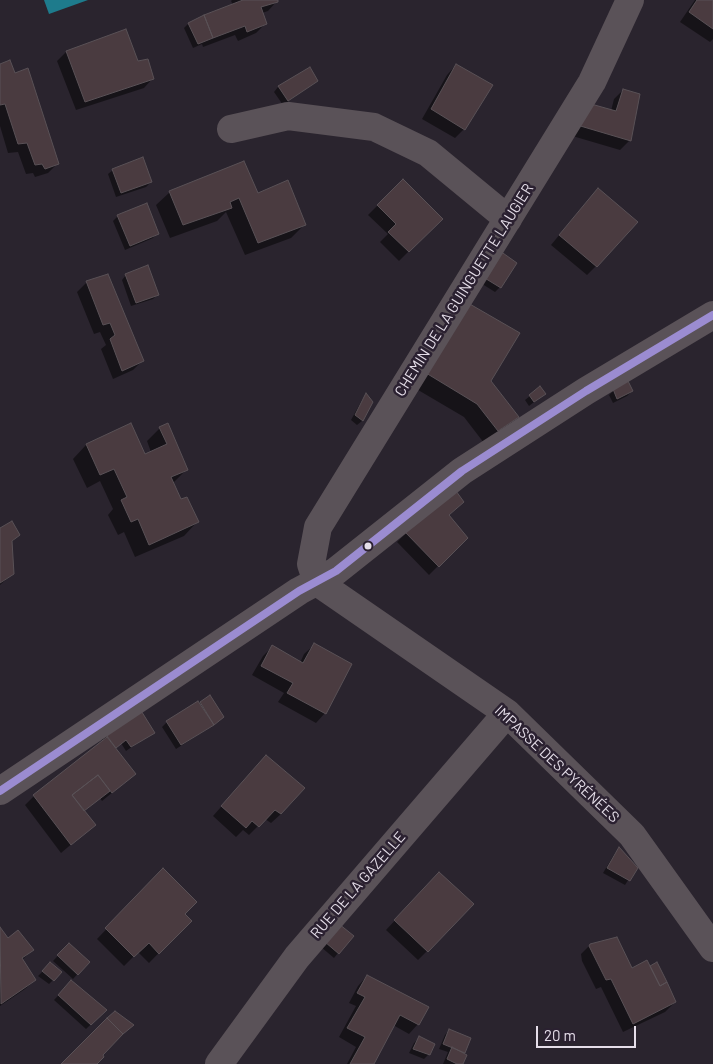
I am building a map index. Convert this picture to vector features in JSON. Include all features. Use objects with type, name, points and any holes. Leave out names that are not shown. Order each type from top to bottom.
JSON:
[{"type":"street","name":"CHEMIN DE LA GUINGUETTE LAUGIER","points":[[317,582],[312,564],[318,527],[592,82],[630,0]]},
{"type":"street","points":[[231,128],[288,116],[374,127],[428,153],[508,219]]},
{"type":"street","points":[[0,791],[299,591],[336,571],[462,471],[586,390],[713,315]]},
{"type":"street","name":"IMPASSE DES PYRÉNÉES","points":[[317,582],[507,713],[632,835],[713,948]]},
{"type":"street","name":"RUE DE LA GAZELLE","points":[[219,1064],[297,957],[507,713]]},
{"type":"water","points":[[44,0],[88,0],[49,14]]},
{"type":"building","points":[[243,0],[278,0],[278,2],[261,7],[267,24],[247,32],[245,26],[213,38],[204,15]]},
{"type":"building","points":[[697,0],[713,0],[713,29],[689,12]]},
{"type":"building","points":[[204,15],[213,38],[198,44],[188,23]]},
{"type":"building","points":[[126,29],[138,61],[148,59],[154,79],[85,102],[66,51]]},
{"type":"building","points":[[10,60],[15,73],[28,68],[59,164],[45,169],[42,164],[35,165],[27,143],[18,144],[5,104],[0,105],[0,64]]},
{"type":"building","points":[[456,64],[493,85],[465,130],[431,109]]},
{"type":"building","points":[[310,67],[318,81],[288,101],[278,86]]},
{"type":"building","points":[[623,89],[640,94],[631,141],[577,125],[591,104],[616,111]]},
{"type":"building","points":[[143,157],[152,182],[121,193],[112,169]]},
{"type":"building","points":[[244,161],[258,193],[288,180],[306,225],[258,243],[239,198],[230,202],[232,208],[183,225],[169,191]]},
{"type":"building","points":[[403,179],[443,219],[409,252],[388,232],[396,224],[377,205]]},
{"type":"building","points":[[598,188],[638,222],[597,267],[559,235]]},
{"type":"building","points":[[147,203],[159,234],[130,246],[117,215]]},
{"type":"building","points":[[500,251],[517,263],[501,288],[483,277]]},
{"type":"building","points":[[148,265],[159,295],[136,303],[125,274]]},
{"type":"building","points":[[108,274],[144,361],[122,371],[110,339],[115,335],[110,323],[103,325],[86,281]]},
{"type":"building","points":[[468,303],[520,333],[491,381],[519,417],[498,431],[477,404],[426,373]]},
{"type":"building","points":[[628,381],[633,391],[617,399],[613,389]]},
{"type":"building","points":[[540,386],[546,394],[534,402],[529,395]]},
{"type":"building","points":[[366,393],[373,402],[363,421],[355,415]]},
{"type":"building","points":[[131,423],[145,454],[167,444],[159,427],[168,423],[188,470],[171,477],[181,499],[187,497],[199,522],[149,545],[138,519],[131,522],[121,500],[127,497],[114,469],[100,475],[86,444]]},
{"type":"building","points":[[456,491],[464,502],[449,515],[468,538],[439,567],[405,532]]},
{"type":"building","points":[[12,521],[20,535],[12,541],[14,574],[0,583],[0,528]]},
{"type":"building","points":[[314,643],[352,664],[326,714],[287,693],[293,683],[261,666],[272,645],[303,663]]},
{"type":"building","points":[[210,695],[224,717],[214,725],[200,702]]},
{"type":"building","points":[[198,701],[214,725],[181,745],[166,721]]},
{"type":"building","points":[[140,709],[155,733],[131,747],[126,740],[116,748],[104,732]]},
{"type":"building","points":[[107,737],[136,774],[112,793],[98,775],[72,795],[96,825],[71,845],[33,795]]},
{"type":"building","points":[[266,755],[305,788],[281,814],[275,810],[259,827],[252,821],[246,828],[221,806]]},
{"type":"building","points":[[98,775],[110,791],[84,811],[72,795]]},
{"type":"building","points":[[619,847],[638,868],[630,881],[607,868]]},
{"type":"building","points":[[163,868],[197,902],[185,914],[192,921],[159,954],[149,943],[134,957],[105,928]]},
{"type":"building","points":[[439,872],[474,904],[428,952],[394,920]]},
{"type":"building","points":[[339,924],[354,936],[339,954],[325,942]]},
{"type":"building","points":[[0,927],[8,938],[18,930],[34,950],[22,958],[36,980],[1,1004]]},
{"type":"building","points":[[617,937],[632,968],[647,960],[660,986],[667,982],[676,1002],[633,1024],[611,979],[606,980],[589,946],[590,944]]},
{"type":"building","points":[[69,943],[90,962],[78,975],[57,955]]},
{"type":"building","points":[[50,962],[62,972],[54,981],[42,971]]},
{"type":"building","points":[[657,962],[667,982],[660,986],[650,966]]},
{"type":"building","points":[[367,975],[429,1007],[419,1025],[400,1015],[374,1064],[350,1064],[365,1037],[347,1028],[365,997],[357,993]]},
{"type":"building","points":[[71,980],[107,1010],[91,1025],[58,995]]},
{"type":"building","points":[[115,1011],[134,1025],[123,1034],[107,1018]]},
{"type":"building","points":[[107,1018],[123,1034],[97,1064],[61,1064]]},
{"type":"building","points":[[449,1029],[471,1038],[465,1053],[443,1044]]},
{"type":"building","points":[[419,1036],[435,1044],[430,1055],[413,1049]]},
{"type":"building","points":[[452,1047],[467,1055],[463,1064],[457,1064],[447,1059]]},
{"type":"transit line","points":[[0,791],[299,591],[336,571],[462,471],[586,391],[713,315]]}]
